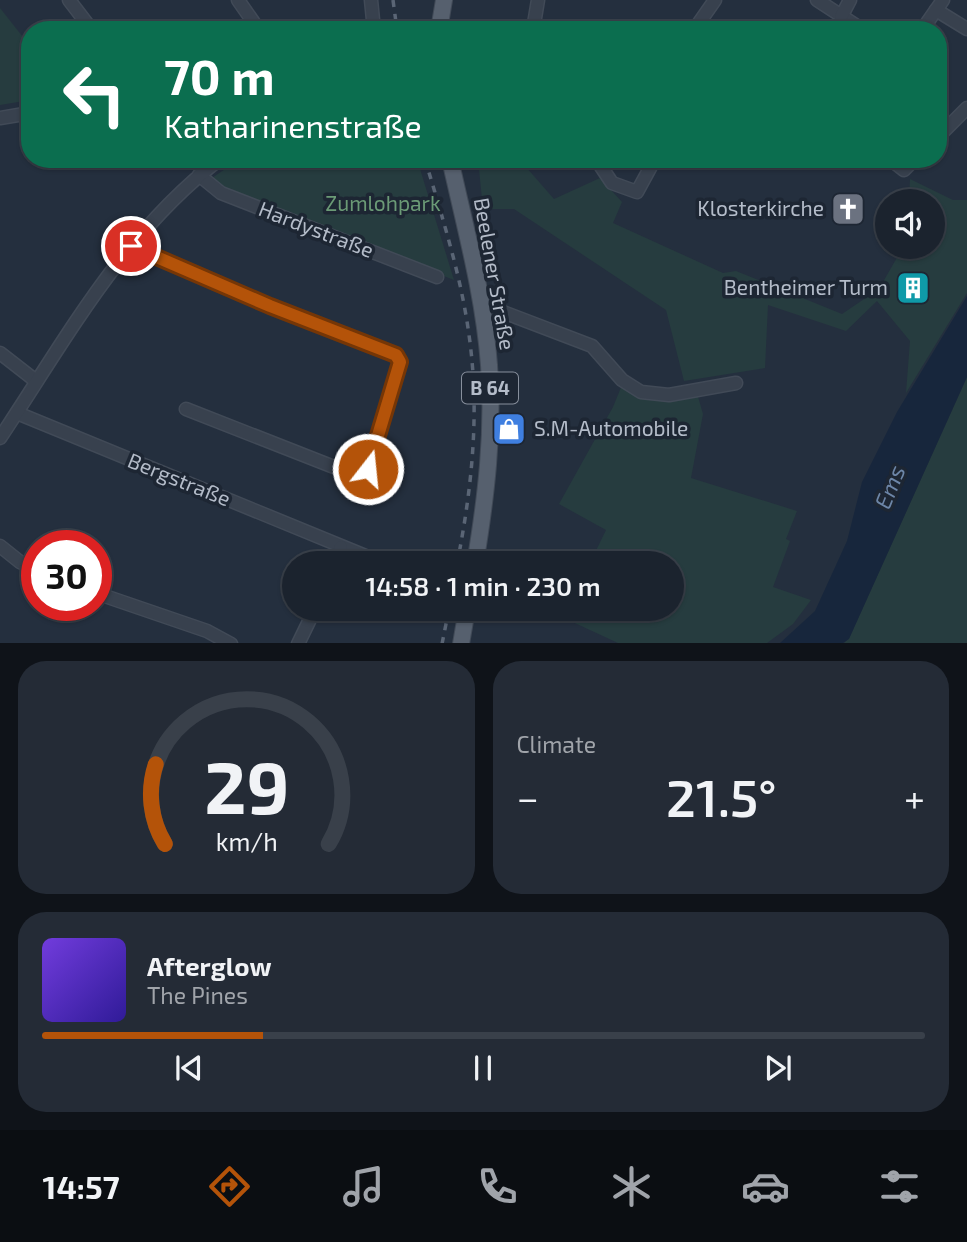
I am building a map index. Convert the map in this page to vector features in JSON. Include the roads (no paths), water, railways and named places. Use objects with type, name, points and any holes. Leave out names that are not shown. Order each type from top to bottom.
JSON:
[{"type":"main road","points":[[440,21],[444,0]]},
{"type":"main road","points":[[449,0],[449,21]]},
{"type":"main road","name":"Beelener Straße","points":[[452,168],[482,304],[491,409],[487,479],[477,551]]},
{"type":"main road","points":[[461,643],[465,621]]},
{"type":"street","points":[[69,0],[85,21]]},
{"type":"street","points":[[238,0],[253,21]]},
{"type":"street","points":[[371,0],[373,21]]},
{"type":"street","points":[[534,21],[538,0]]},
{"type":"street","points":[[700,21],[715,0]]},
{"type":"street","points":[[817,0],[848,21]]},
{"type":"street","points":[[841,17],[850,0]]},
{"type":"street","points":[[928,21],[940,5],[967,29]]},
{"type":"street","points":[[947,127],[967,108]]},
{"type":"street","points":[[0,118],[21,114]]},
{"type":"street","points":[[0,438],[88,300],[131,246],[208,168]]},
{"type":"street","points":[[602,168],[612,183],[637,192],[650,168]]},
{"type":"street","name":"Hardystraße","points":[[199,175],[221,192],[437,277]]},
{"type":"street","points":[[131,246],[270,306],[396,355],[400,362],[368,469],[362,478],[186,409]]},
{"type":"street","points":[[482,304],[592,346],[622,380],[641,392],[669,395],[736,383]]},
{"type":"street","points":[[0,353],[36,381]]},
{"type":"street","name":"Bergstraße","points":[[17,413],[351,551]]},
{"type":"street","points":[[0,546],[21,562]]},
{"type":"street","points":[[339,551],[341,547]]},
{"type":"street","points":[[112,598],[207,631],[231,643]]},
{"type":"street","points":[[298,643],[309,621]]},
{"type":"water","name":"Ems","points":[[967,296],[967,377],[849,639],[843,643],[780,643],[815,611],[847,541],[862,482],[897,412]]},
{"type":"railway","points":[[393,0],[396,21]]},
{"type":"railway","points":[[428,168],[456,268],[466,313],[472,364],[473,450],[459,551]]},
{"type":"railway","points":[[442,643],[447,621]]},
{"type":"place","name":"Klosterkirche","points":[[848,209]]},
{"type":"place","name":"Bentheimer Turm","points":[[913,288]]},
{"type":"place","name":"S.M-Automobile","points":[[509,429]]},
{"type":"park label","name":"Zumlohpark","points":[[383,204]]}]
